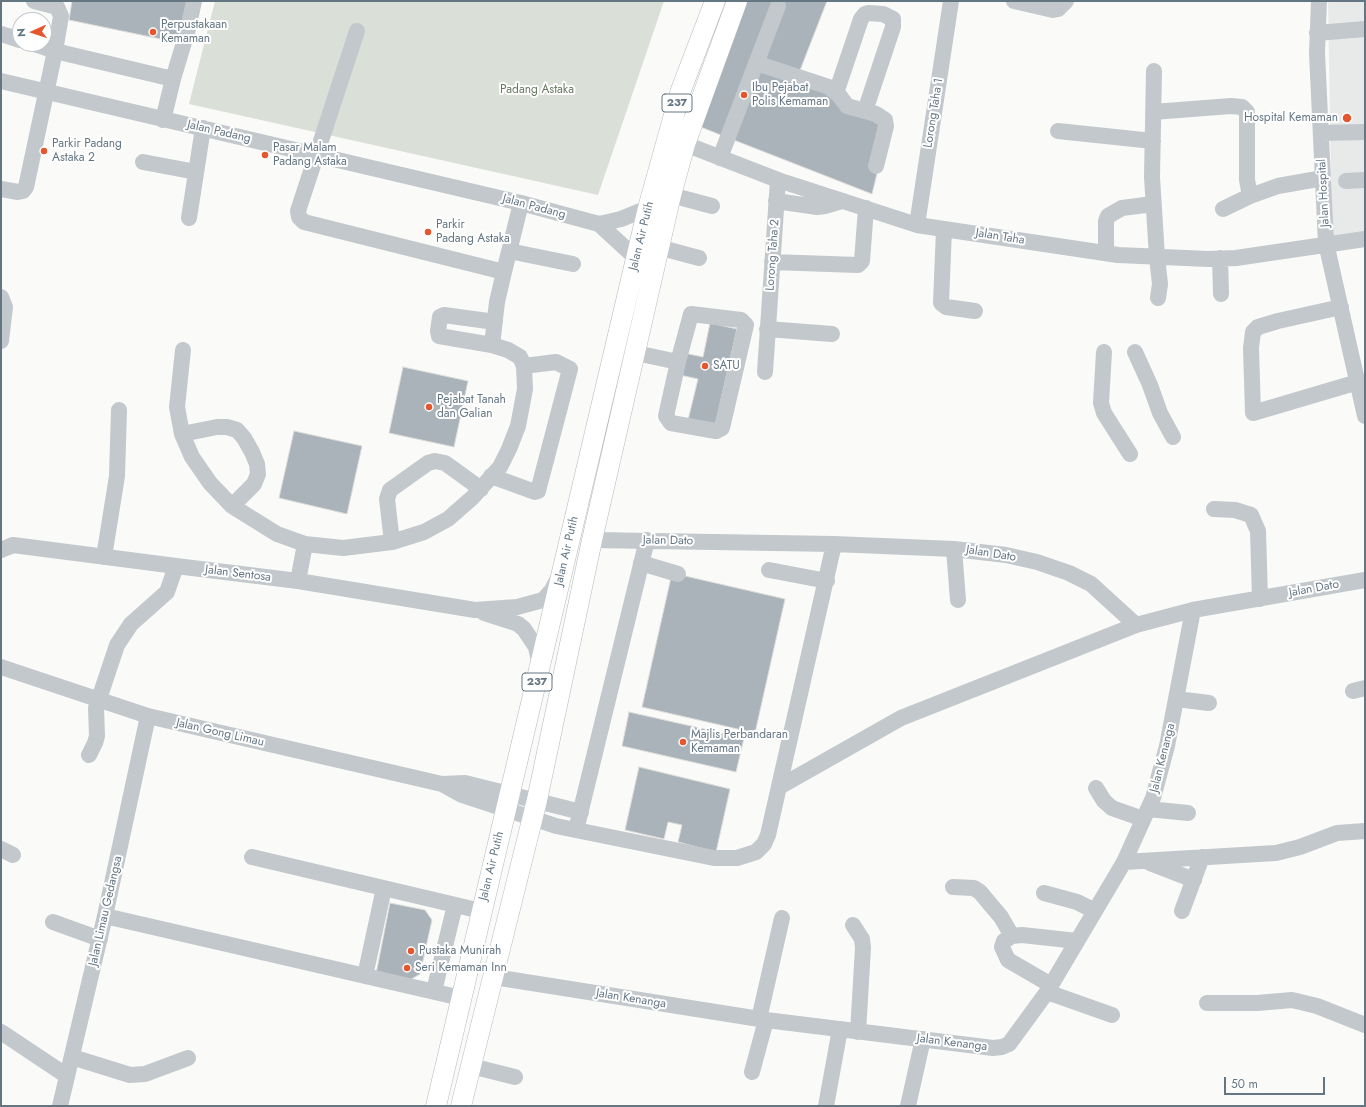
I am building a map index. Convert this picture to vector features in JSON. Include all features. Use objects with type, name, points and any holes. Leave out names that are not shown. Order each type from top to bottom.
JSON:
[{"type":"main road","name":"Jalan Air Putih","points":[[436,1106],[648,208],[681,90],[715,1]]},
{"type":"main road","name":"Jalan Air Putih","points":[[461,1106],[494,977],[534,809],[592,540],[636,353],[658,247],[685,144],[737,1]]},
{"type":"street","points":[[1,189],[18,192],[23,191],[26,187],[61,16],[57,7],[34,1]]},
{"type":"street","points":[[163,120],[173,79],[188,29],[194,1]]},
{"type":"street","name":"Lorong Taha 1","points":[[917,225],[951,1]]},
{"type":"street","points":[[1014,1],[1053,10],[1058,9],[1066,1]]},
{"type":"street","name":"Jalan Hospital","points":[[1319,1],[1317,33],[1326,243],[1341,306],[1358,350],[1358,382]]},
{"type":"street","points":[[720,158],[778,6]]},
{"type":"street","points":[[836,93],[860,19],[868,13],[883,14],[892,19],[893,27],[865,111]]},
{"type":"street","points":[[1317,33],[1365,29]]},
{"type":"street","points":[[357,31],[298,211],[299,217],[304,222],[504,272]]},
{"type":"street","points":[[1,34],[12,37]]},
{"type":"street","points":[[52,49],[173,79]]},
{"type":"street","points":[[756,63],[829,87],[847,106],[876,114],[885,120],[886,126],[876,166]]},
{"type":"street","points":[[1154,71],[1153,204],[1160,284],[1158,298]]},
{"type":"street","name":"Jalan Padang","points":[[1,81],[521,203],[599,224]]},
{"type":"street","points":[[1153,112],[1231,106],[1244,109],[1247,112],[1247,180],[1250,196]]},
{"type":"street","points":[[189,218],[203,128]]},
{"type":"street","points":[[1058,131],[1153,140]]},
{"type":"street","points":[[1321,133],[1365,132]]},
{"type":"street","name":"Jalan Taha","points":[[685,144],[778,180],[917,225],[1106,253],[1157,258],[1236,258],[1326,243],[1365,239]]},
{"type":"street","points":[[143,162],[196,172]]},
{"type":"street","points":[[1223,210],[1250,196],[1278,186],[1323,178]]},
{"type":"street","name":"Lorong Taha 2","points":[[765,372],[778,180]]},
{"type":"street","points":[[1346,181],[1365,180]]},
{"type":"street","points":[[671,195],[712,206]]},
{"type":"street","points":[[776,200],[817,207],[842,201]]},
{"type":"street","points":[[492,345],[504,272],[521,203]]},
{"type":"street","points":[[1106,253],[1108,216],[1122,208],[1153,204]]},
{"type":"street","points":[[599,224],[622,219],[648,208]]},
{"type":"street","points":[[772,262],[858,265],[862,261],[866,208]]},
{"type":"street","points":[[599,224],[636,258]]},
{"type":"street","points":[[944,229],[941,303],[946,307],[975,311]]},
{"type":"street","points":[[658,247],[699,258]]},
{"type":"street","points":[[509,251],[573,264]]},
{"type":"street","points":[[1220,258],[1221,294]]},
{"type":"street","points":[[1,297],[5,307],[1,341]]},
{"type":"street","points":[[1341,306],[1278,321],[1258,327],[1253,332],[1251,348],[1253,413],[1358,382],[1365,416]]},
{"type":"street","points":[[691,314],[741,320],[746,325],[722,428],[720,431],[716,432],[671,423],[666,416],[678,362],[691,314]]},
{"type":"street","points":[[183,350],[177,407],[182,434],[192,457],[210,483],[232,506],[277,534],[306,544],[343,548],[392,542],[424,532],[448,519],[481,489],[500,467],[509,450],[518,426],[525,389],[524,366],[520,357],[508,350],[492,345],[440,336],[438,331],[440,317],[444,315],[495,322]]},
{"type":"street","points":[[768,329],[832,334]]},
{"type":"street","points":[[1104,352],[1101,403],[1104,413],[1130,454]]},
{"type":"street","points":[[1135,352],[1150,385],[1160,413],[1173,436]]},
{"type":"street","points":[[636,353],[678,362]]},
{"type":"street","points":[[491,476],[535,492],[538,490],[570,369],[556,362],[524,366]]},
{"type":"street","points":[[104,557],[117,476],[119,410]]},
{"type":"street","points":[[182,434],[217,427],[227,427],[237,430],[244,438],[257,464],[258,474],[254,484],[232,506]]},
{"type":"street","points":[[392,542],[387,499],[390,490],[428,463],[435,461],[445,463],[481,489]]},
{"type":"street","points":[[1214,509],[1235,510],[1251,515],[1258,530],[1260,599]]},
{"type":"street","name":"Jalan Dato","points":[[592,540],[834,544],[954,549],[1006,556],[1037,562],[1069,573],[1091,584],[1136,625],[1192,610],[1365,580]]},
{"type":"street","points":[[576,830],[647,540]]},
{"type":"street","points":[[298,581],[306,544]]},
{"type":"street","points":[[534,809],[556,826],[714,858],[737,858],[756,852],[764,844],[768,835],[827,581],[834,544]]},
{"type":"street","name":"Jalan Sentosa","points":[[1,550],[12,545],[298,581],[475,610]]},
{"type":"street","points":[[954,549],[958,600]]},
{"type":"street","points":[[641,563],[678,574]]},
{"type":"street","points":[[88,755],[95,743],[96,708],[100,700],[117,645],[131,624],[167,592],[176,566]]},
{"type":"street","points":[[475,610],[517,607],[543,600],[552,590],[562,569]]},
{"type":"street","points":[[769,570],[827,581]]},
{"type":"street","points":[[475,610],[518,624],[524,629],[536,647],[540,668]]},
{"type":"street","name":"Jalan Kenanga","points":[[494,977],[762,1020],[993,1048],[1002,1047],[1015,1037],[1049,988],[1124,862],[1146,814],[1162,772],[1192,610]]},
{"type":"street","points":[[779,787],[901,718],[1136,625]]},
{"type":"street","name":"Jalan Gong Limau","points":[[1,667],[148,716],[442,784],[462,795],[508,801],[534,809]]},
{"type":"street","points":[[1176,699],[1209,703]]},
{"type":"street","name":"Jalan Limau Gedangsa","points":[[60,1106],[100,939],[148,716]]},
{"type":"street","points":[[1096,788],[1104,801],[1112,808],[1146,814],[1188,813]]},
{"type":"street","points":[[534,809],[581,812]]},
{"type":"street","points":[[1124,862],[1281,852],[1332,834],[1365,831]]},
{"type":"street","points":[[252,857],[482,911]]},
{"type":"street","points":[[1182,911],[1202,857]]},
{"type":"street","points":[[1146,861],[1194,880]]},
{"type":"street","points":[[365,976],[384,888]]},
{"type":"street","points":[[953,888],[974,888],[980,892],[1001,917],[1012,936]]},
{"type":"street","points":[[1044,893],[1077,902],[1095,911]]},
{"type":"street","points":[[434,991],[455,905]]},
{"type":"street","points":[[105,916],[461,998]]},
{"type":"street","points":[[752,1072],[782,918]]},
{"type":"street","points":[[53,922],[100,939]]},
{"type":"street","points":[[853,925],[862,939],[863,948],[858,1032]]},
{"type":"street","points":[[1077,941],[1050,937],[1012,936],[1004,941],[1002,947],[1008,960],[1049,988],[1112,1015]]},
{"type":"street","points":[[1207,1003],[1257,1003],[1292,1000],[1317,1006],[1365,1025]]},
{"type":"street","points":[[826,1106],[840,1029]]},
{"type":"street","points":[[1,1032],[68,1076]]},
{"type":"street","points":[[908,1106],[923,1039]]},
{"type":"street","points":[[72,1057],[130,1075],[145,1074],[188,1058]]},
{"type":"street","points":[[471,1066],[515,1077]]},
{"type":"shaded area","name":"Hospital Kemaman","points":[[1328,1],[1365,1],[1365,235],[1332,240]]},
{"type":"green space","name":"Padang Astaka","points":[[215,1],[664,1],[598,195],[189,104]]},
{"type":"building","name":"Perpustakaan Kemaman","points":[[72,1],[187,1],[180,43],[69,20]]},
{"type":"building","points":[[744,1],[827,1],[797,78],[891,117],[872,194],[698,126]]},
{"type":"building","name":"SATU","points":[[710,323],[737,329],[715,426],[688,420],[698,379],[680,375],[684,353],[703,357]]},
{"type":"building","name":"Pejabat Tanah dan Galian","points":[[403,367],[468,381],[454,447],[389,433]]},
{"type":"building","points":[[294,431],[362,446],[347,514],[279,498]]},
{"type":"building","points":[[672,573],[785,599],[755,733],[642,707]]},
{"type":"building","name":"Majlis Perbandaran Kemaman","points":[[629,712],[744,738],[736,772],[622,746]]},
{"type":"building","points":[[639,767],[730,789],[716,852],[678,842],[682,825],[668,822],[664,839],[625,830]]},
{"type":"building","points":[[390,903],[425,910],[432,920],[420,974],[408,981],[376,974]]},
{"type":"place","name":"Perpustakaan Kemaman","points":[[153,32]]},
{"type":"place","name":"Ibu Pejabat Polis Kemaman","points":[[744,95]]},
{"type":"place","name":"Hospital Kemaman","points":[[1347,118]]},
{"type":"place","name":"Parkir Padang Astaka 2","points":[[44,151]]},
{"type":"place","name":"Pasar Malam Padang Astaka","points":[[265,155]]},
{"type":"place","name":"Parkir Padang Astaka","points":[[428,232]]},
{"type":"place","name":"SATU","points":[[705,366]]},
{"type":"place","name":"Pejabat Tanah dan Galian","points":[[429,407]]},
{"type":"place","name":"Majlis Perbandaran Kemaman","points":[[683,742]]},
{"type":"place","name":"Pustaka Munirah","points":[[411,951]]},
{"type":"place","name":"Seri Kemaman Inn","points":[[407,968]]}]
